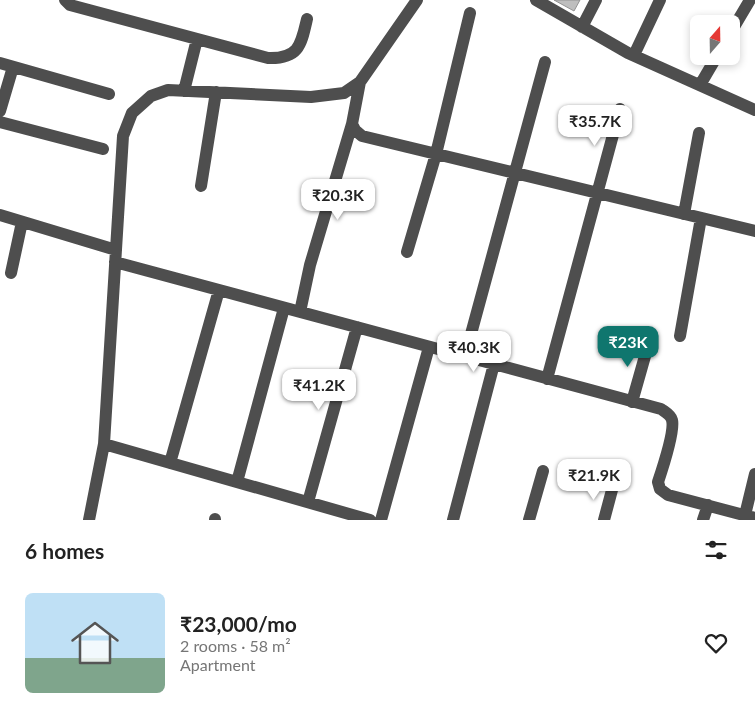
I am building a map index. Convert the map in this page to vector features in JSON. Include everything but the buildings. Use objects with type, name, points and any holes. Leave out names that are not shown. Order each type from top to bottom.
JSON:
[{"type":"street","points":[[65,0],[70,6],[268,58],[281,59],[291,56],[298,48],[307,19]]},
{"type":"street","points":[[88,520],[104,444],[122,136],[132,113],[151,96],[168,90],[311,96],[344,93],[360,82],[417,0]]},
{"type":"street","points":[[536,0],[634,56],[755,110]]},
{"type":"street","points":[[582,28],[596,0]]},
{"type":"street","points":[[634,56],[660,0]]},
{"type":"street","points":[[740,17],[750,0]]},
{"type":"street","points":[[407,252],[436,154],[470,12]]},
{"type":"street","points":[[184,91],[197,40]]},
{"type":"street","points":[[465,356],[545,62]]},
{"type":"street","points":[[0,63],[109,94]]},
{"type":"street","points":[[700,85],[712,65]]},
{"type":"street","points":[[0,111],[14,67]]},
{"type":"street","points":[[300,312],[310,265],[352,124],[360,82]]},
{"type":"street","points":[[201,186],[216,92]]},
{"type":"street","points":[[547,379],[620,109]]},
{"type":"street","points":[[0,122],[103,149]]},
{"type":"street","points":[[352,124],[355,130],[362,136],[755,231]]},
{"type":"street","points":[[684,214],[699,134]]},
{"type":"street","points":[[0,215],[115,256],[219,290],[661,409],[669,414],[672,420],[672,429],[658,482],[660,489],[668,495],[750,517],[755,474]]},
{"type":"street","points":[[680,336],[701,218]]},
{"type":"street","points":[[11,273],[22,222]]},
{"type":"street","points":[[170,463],[219,290]]},
{"type":"street","points":[[237,482],[284,308]]},
{"type":"street","points":[[308,502],[357,327]]},
{"type":"street","points":[[632,402],[650,342]]},
{"type":"street","points":[[381,520],[429,347]]},
{"type":"street","points":[[453,520],[494,364]]},
{"type":"street","points":[[104,444],[370,520]]},
{"type":"street","points":[[529,520],[543,471]]},
{"type":"street","points":[[604,520],[612,490]]},
{"type":"street","points":[[703,520],[708,506]]}]
